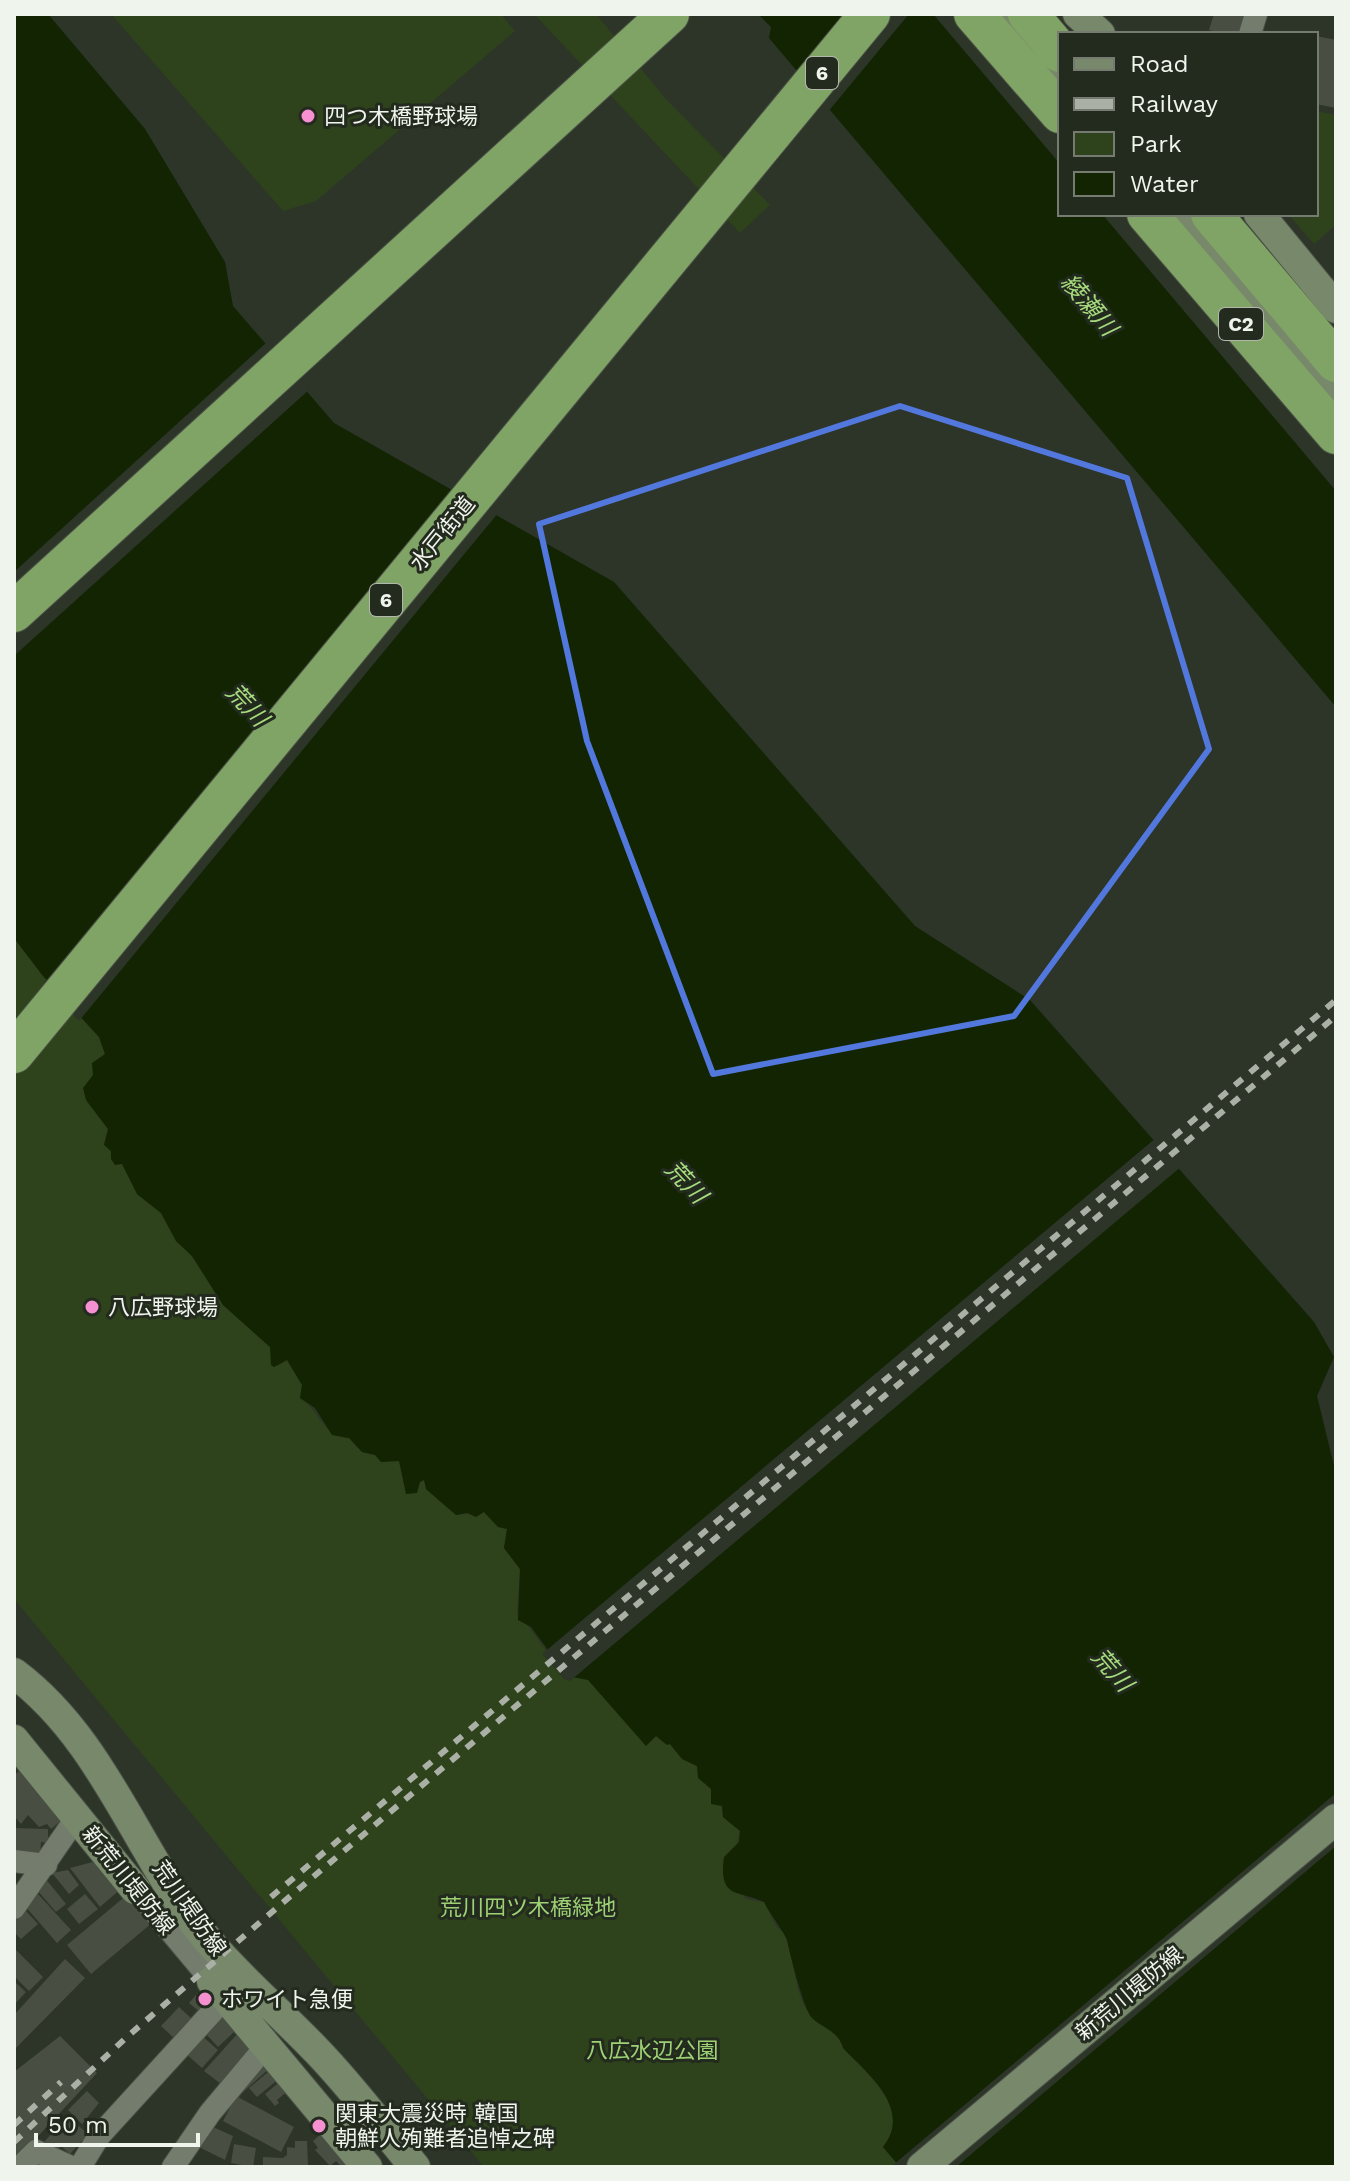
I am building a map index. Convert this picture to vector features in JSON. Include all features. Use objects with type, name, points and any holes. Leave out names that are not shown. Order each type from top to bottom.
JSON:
[{"type":"highway","name":"水戸街道","points":[[14,1053],[870,14]]},
{"type":"highway","points":[[974,14],[1058,111]]},
{"type":"highway","points":[[1028,14],[1058,50]]},
{"type":"highway","points":[[1063,14],[1079,32]]},
{"type":"highway","points":[[14,612],[656,26]]},
{"type":"highway","name":"C2","points":[[1149,216],[1336,434]]},
{"type":"highway","points":[[1181,216],[1204,250],[1336,404]]},
{"type":"highway","name":"C2","points":[[1213,216],[1336,362]]},
{"type":"highway","points":[[1237,216],[1336,333]]},
{"type":"main road","points":[[1007,14],[1058,73]]},
{"type":"main road","points":[[1078,14],[1098,32]]},
{"type":"main road","points":[[1182,216],[1336,390]]},
{"type":"main road","points":[[1261,216],[1336,308]]},
{"type":"main road","name":"荒川堤防線","points":[[14,1673],[42,1694],[67,1723],[110,1784],[199,1928],[258,1995],[337,2071],[415,2167]]},
{"type":"main road","name":"新荒川堤防線","points":[[14,1740],[135,1889]]},
{"type":"main road","name":"新荒川堤防線","points":[[922,2167],[1336,1819]]},
{"type":"main road","name":"新荒川堤防線","points":[[218,1990],[367,2167]]},
{"type":"street","points":[[14,1908],[77,1817]]},
{"type":"street","points":[[14,1861],[46,1865]]},
{"type":"street","name":"新荒川堤防線","points":[[135,1889],[218,1990]]},
{"type":"street","points":[[80,2167],[99,2136],[218,1990]]},
{"type":"street","points":[[173,2167],[210,2113],[266,2046]]},
{"type":"street","points":[[28,2154],[71,2167]]},
{"type":"highlighted area","points":[[900,406],[1127,478],[1209,749],[1014,1016],[713,1074],[587,741],[539,524]]},
{"type":"green space","name":"四つ木橋野球場","points":[[111,14],[501,14],[515,31],[316,201],[283,211]]},
{"type":"green space","points":[[534,14],[596,14],[665,98],[770,205],[740,233]]},
{"type":"green space","points":[[1318,111],[1336,115],[1336,225],[1314,244],[1290,216],[1318,216]]},
{"type":"green space","name":"荒川四ツ木橋緑地","points":[[14,938],[43,976],[99,1037],[105,1054],[93,1075],[86,1100],[108,1129],[104,1144],[122,1164],[138,1195],[161,1213],[176,1241],[192,1256],[223,1305],[270,1347],[277,1366],[287,1360],[302,1385],[300,1398],[327,1429],[340,1437],[349,1438],[362,1452],[399,1461],[420,1482],[425,1480],[426,1489],[456,1515],[484,1512],[498,1527],[507,1529],[504,1548],[520,1569],[517,1614],[548,1653],[564,1669],[588,1679],[646,1745],[656,1736],[667,1745],[669,1743],[682,1759],[697,1766],[722,1806],[723,1817],[740,1831],[736,1847],[745,1899],[764,1902],[776,1926],[784,1933],[800,1994],[808,2012],[837,2036],[843,2048],[884,2093],[893,2119],[891,2133],[883,2147],[900,2167],[484,2167],[14,1599]]},
{"type":"water","name":"荒川","points":[[14,14],[48,14],[145,129],[225,262],[233,306],[334,423],[614,582],[915,926],[1030,1000],[1314,1322],[1334,1357],[1317,1396],[1336,1474],[1336,2167],[900,2167],[883,2147],[891,2133],[893,2119],[884,2093],[843,2048],[838,2038],[808,2012],[786,1937],[764,1902],[727,1887],[724,1857],[739,1842],[740,1831],[723,1817],[722,1806],[711,1804],[711,1789],[698,1778],[697,1766],[682,1759],[670,1744],[656,1736],[646,1746],[588,1680],[567,1676],[531,1627],[518,1620],[520,1569],[504,1548],[507,1529],[498,1527],[484,1512],[476,1517],[467,1513],[456,1515],[426,1489],[424,1480],[420,1482],[417,1493],[406,1494],[399,1461],[381,1462],[375,1455],[362,1452],[349,1438],[332,1435],[315,1408],[300,1398],[302,1385],[287,1360],[274,1367],[271,1365],[270,1347],[223,1305],[192,1256],[176,1241],[161,1213],[137,1194],[122,1164],[115,1165],[111,1159],[111,1151],[104,1145],[108,1129],[86,1100],[83,1088],[93,1075],[92,1063],[105,1054],[99,1037],[43,976],[14,938]]},
{"type":"water","name":"綾瀬川","points":[[758,14],[933,14],[1058,162],[1058,216],[1104,216],[1336,491],[1336,707],[769,38],[771,27]]},
{"type":"pier","points":[[843,14],[909,14],[827,113],[794,74]]},
{"type":"pier","points":[[268,341],[310,389],[14,656],[14,572]]},
{"type":"pier","points":[[454,486],[499,512],[79,1021],[44,983]]},
{"type":"pier","points":[[1157,1137],[1182,1166],[570,1681],[564,1679],[542,1654]]},
{"type":"pier","points":[[1336,1793],[1336,1846],[956,2167],[893,2165]]},
{"type":"building","points":[[1214,14],[1246,15],[1240,32],[1209,30]]},
{"type":"building","points":[[1318,36],[1336,40],[1336,108],[1318,104]]},
{"type":"building","points":[[21,1770],[62,1820],[51,1829],[47,1824],[39,1827],[28,1815],[21,1824],[14,1816],[14,1775]]},
{"type":"building","points":[[14,1828],[48,1829],[48,1843],[41,1842],[40,1854],[14,1853]]},
{"type":"building","points":[[100,1860],[123,1887],[100,1907],[70,1868]]},
{"type":"building","points":[[68,1870],[79,1885],[69,1894],[52,1873]]},
{"type":"building","points":[[45,1878],[66,1904],[56,1912],[37,1890]]},
{"type":"building","points":[[38,1894],[71,1930],[57,1943],[25,1906]]},
{"type":"building","points":[[85,1894],[98,1909],[79,1924],[67,1909]]},
{"type":"building","points":[[128,1894],[152,1923],[91,1974],[67,1945]]},
{"type":"building","points":[[26,1911],[38,1924],[21,1939],[14,1932],[14,1922]]},
{"type":"building","points":[[14,1948],[43,1977],[29,1991],[14,1976]]},
{"type":"building","points":[[65,1959],[85,1978],[14,2050],[14,2015]]},
{"type":"building","points":[[14,1981],[26,1992],[14,2005]]},
{"type":"building","points":[[203,1987],[215,1997],[201,2013],[189,2003]]},
{"type":"building","points":[[179,2007],[193,2020],[175,2039],[161,2026]]},
{"type":"building","points":[[223,2014],[235,2031],[218,2047],[204,2032]]},
{"type":"building","points":[[239,2032],[255,2048],[221,2084],[204,2071]]},
{"type":"building","points":[[201,2035],[218,2050],[202,2068],[185,2053]]},
{"type":"building","points":[[60,2036],[97,2073],[14,2162],[14,2072]]},
{"type":"building","points":[[266,2060],[271,2067],[243,2092],[239,2087]]},
{"type":"building","points":[[273,2068],[281,2077],[257,2097],[249,2088]]},
{"type":"building","points":[[282,2080],[290,2089],[277,2100],[279,2103],[275,2106],[265,2094]]},
{"type":"building","points":[[87,2091],[99,2103],[82,2124],[68,2110]]},
{"type":"building","points":[[236,2096],[294,2127],[281,2152],[223,2121]]},
{"type":"building","points":[[67,2116],[88,2134],[70,2154],[61,2146],[55,2152],[44,2142]]},
{"type":"building","points":[[211,2126],[233,2136],[225,2160],[197,2146]]},
{"type":"building","points":[[323,2132],[346,2163],[342,2167],[336,2161],[330,2166],[315,2150],[318,2148],[313,2141]]},
{"type":"building","points":[[295,2141],[307,2141],[308,2167],[263,2167],[263,2157],[283,2158],[287,2155],[287,2147],[295,2148]]},
{"type":"building","points":[[234,2144],[256,2148],[253,2167],[231,2163]]},
{"type":"tunnel","points":[[14,2131],[29,2146]]},
{"type":"railway","points":[[271,1897],[1336,1000]]},
{"type":"railway","points":[[14,2142],[128,2036],[294,1893],[1336,1016]]},
{"type":"railway","points":[[14,2125],[61,2082]]},
{"type":"place","name":"四つ木橋野球場","points":[[308,116]]},
{"type":"place","name":"八広野球場","points":[[92,1307]]},
{"type":"place","name":"ホワイト急便","points":[[205,1999]]},
{"type":"place","name":"関東大震災時 韓国 朝鮮人殉難者追悼之碑","points":[[319,2126]]},
{"type":"park label","name":"八広水辺公園","points":[[652,2050]]}]
